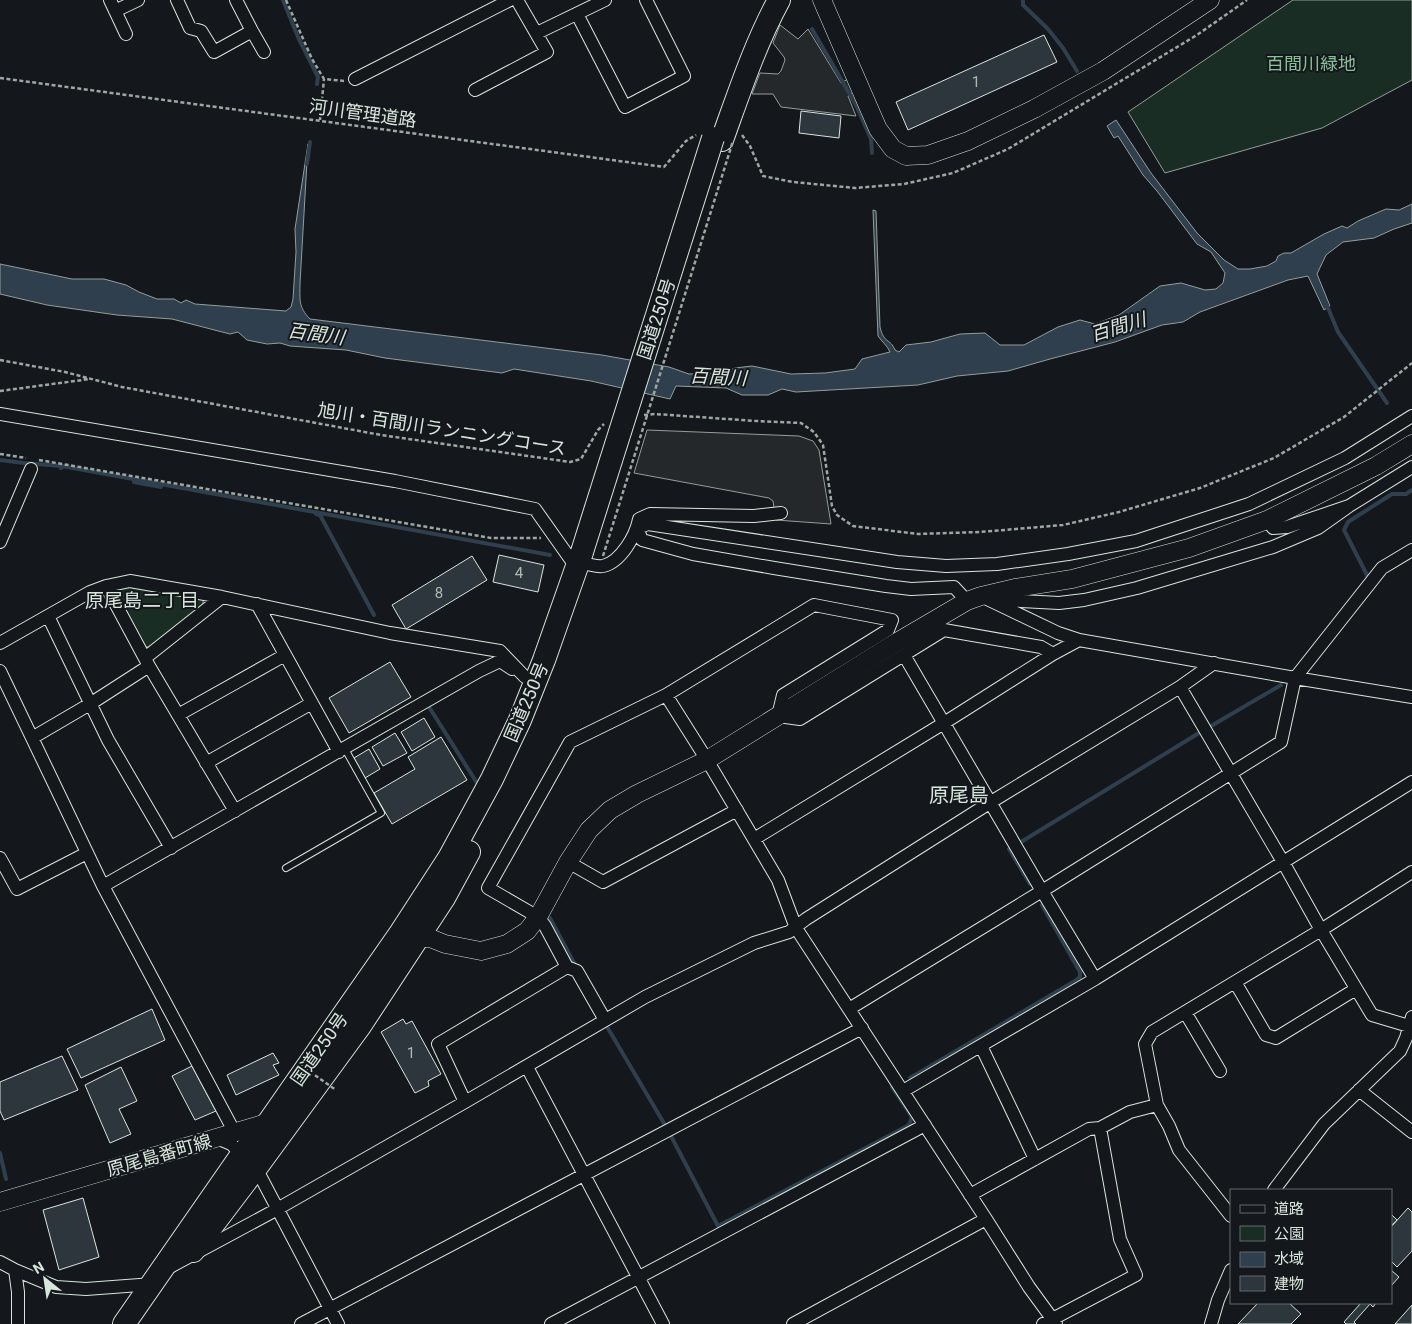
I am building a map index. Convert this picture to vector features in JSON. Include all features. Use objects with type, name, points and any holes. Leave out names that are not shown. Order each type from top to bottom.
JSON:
[{"type":"highway","name":"国道250号","points":[[124,1324],[157,1278],[249,1161],[311,1094],[365,1019],[416,938],[444,898],[488,819],[531,724],[549,675],[588,557],[739,64],[759,12],[766,0]]},
{"type":"highway","name":"国道250号","points":[[717,138],[779,0]]},
{"type":"highway","name":"国道250号","points":[[141,1324],[187,1258],[249,1161],[268,1123],[449,858],[492,779],[520,720],[588,557]]},
{"type":"street","points":[[126,34],[112,6],[138,0]]},
{"type":"street","points":[[177,0],[190,28],[201,31],[214,52],[252,31]]},
{"type":"street","points":[[236,0],[264,52]]},
{"type":"street","points":[[355,79],[510,0]]},
{"type":"street","points":[[475,90],[547,52],[517,0]]},
{"type":"street","points":[[537,33],[605,0]]},
{"type":"street","points":[[577,14],[625,106],[684,76],[646,0]]},
{"type":"street","points":[[822,0],[878,128],[893,149],[906,156],[928,155],[968,141],[1034,109],[1103,71],[1210,0]]},
{"type":"street","points":[[0,414],[395,481],[535,509],[571,560],[588,557],[604,566],[616,559],[627,546],[637,528],[639,519],[650,514],[754,516],[781,513]]},
{"type":"street","points":[[637,528],[648,524],[897,562],[946,566],[997,564],[1068,554],[1136,541],[1249,504],[1345,458],[1412,416]]},
{"type":"street","points":[[416,938],[430,938],[445,944],[481,951],[507,944],[527,931],[538,917],[568,862],[589,830],[610,810],[637,794],[707,760],[892,645],[974,599],[1014,588],[1072,580],[1189,548],[1267,520],[1376,466],[1412,444]]},
{"type":"street","points":[[974,599],[1059,603],[1084,600],[1138,588],[1273,547],[1318,528],[1349,506],[1412,467]]},
{"type":"street","points":[[0,542],[31,469]]},
{"type":"street","points":[[1267,520],[1273,528],[1287,527],[1349,506]]},
{"type":"street","points":[[637,528],[642,540],[693,554],[886,586],[911,589],[954,587],[974,599],[1078,640],[1295,678],[1412,696]]},
{"type":"street","points":[[849,1009],[1281,742],[1295,678],[1382,568],[1412,550]]},
{"type":"street","points":[[0,643],[90,592],[106,586],[130,581],[222,597],[390,632],[500,651],[525,677]]},
{"type":"street","points":[[106,586],[147,662],[235,811]]},
{"type":"street","points":[[32,738],[90,704],[147,662],[222,597]]},
{"type":"street","points":[[257,604],[312,703],[342,750]]},
{"type":"street","points":[[605,1020],[577,971],[567,967],[545,926],[538,917],[488,888],[570,742],[666,696],[814,606],[892,620],[888,630],[783,695],[778,716]]},
{"type":"street","points":[[48,616],[108,740],[171,848]]},
{"type":"street","points":[[778,716],[800,720],[944,630],[1041,647],[1053,654]]},
{"type":"street","points":[[754,839],[1078,640]]},
{"type":"street","points":[[178,714],[285,655]]},
{"type":"street","points":[[904,655],[1095,980]]},
{"type":"street","points":[[103,886],[500,661],[525,677]]},
{"type":"street","points":[[0,1262],[56,1287],[86,1289],[157,1278],[187,1258],[527,1067],[652,993],[754,943],[796,928],[806,919],[991,802],[1180,687],[1214,663]]},
{"type":"street","points":[[0,671],[103,886],[235,1133]]},
{"type":"street","points":[[520,720],[517,707],[525,677]]},
{"type":"street","points":[[1180,687],[1372,1015],[1411,1022],[1400,1050],[1324,1124],[1275,1189]]},
{"type":"street","points":[[666,696],[707,760],[778,880],[796,928],[986,1219],[1050,1322],[1136,1275],[1120,1239],[1100,1128]]},
{"type":"street","points":[[206,763],[312,703]]},
{"type":"street","points":[[903,1091],[1095,980],[1412,782]]},
{"type":"street","points":[[568,862],[603,882],[737,810]]},
{"type":"street","points":[[0,858],[17,888],[87,853]]},
{"type":"street","points":[[1230,1215],[1179,1150],[1169,1126],[1157,1105],[1145,1044],[1152,1032],[1321,930],[1412,872]]},
{"type":"street","points":[[465,1102],[438,1044],[567,967]]},
{"type":"street","points":[[1235,982],[1266,1035],[1276,1038],[1356,989]]},
{"type":"street","points":[[1185,1012],[1220,1071]]},
{"type":"street","points":[[301,1324],[862,1028]]},
{"type":"street","points":[[981,1046],[1035,1160]]},
{"type":"street","points":[[527,1067],[663,1324]]},
{"type":"street","points":[[1359,1090],[1412,1132]]},
{"type":"street","name":"原尾島番町線","points":[[0,1202],[268,1123],[287,1115],[311,1094]]},
{"type":"street","points":[[970,1195],[1089,1129],[1100,1128],[1130,1112],[1157,1105]]},
{"type":"street","points":[[551,1324],[925,1125]]},
{"type":"street","points":[[217,1138],[231,1144],[249,1161],[277,1209],[338,1324]]},
{"type":"street","points":[[794,1324],[986,1219]]},
{"type":"street","points":[[18,1324],[19,1272]]},
{"type":"street","points":[[1211,1324],[1218,1300],[1230,1272]]},
{"type":"lane","points":[[286,868],[382,813],[342,750]]},
{"type":"path","points":[[286,0],[312,59],[324,79],[320,120]]},
{"type":"path","name":"河川管理道路","points":[[0,78],[664,167],[686,140],[717,138]]},
{"type":"path","points":[[324,79],[350,81],[355,79]]},
{"type":"path","points":[[588,557],[717,138]]},
{"type":"path","name":"旭川・百間川ランニングコース","points":[[0,360],[65,372],[122,386],[381,435],[570,462],[581,459],[598,430],[608,419]]},
{"type":"path","points":[[636,416],[655,414],[801,423],[814,432],[823,445],[832,506],[837,515],[853,526],[918,534],[980,532],[1063,525],[1118,512],[1200,488],[1274,458],[1344,417],[1412,363]]},
{"type":"path","points":[[0,391],[91,378]]},
{"type":"path","points":[[0,454],[491,538],[555,538]]},
{"type":"path","points":[[299,1064],[336,1090]]},
{"type":"green space","name":"百間川緑地","points":[[1293,0],[1412,0],[1412,80],[1322,128],[1165,173],[1128,112]]},
{"type":"green space","points":[[128,587],[203,599],[203,606],[152,647],[144,647],[113,589]]},
{"type":"shaded area","points":[[780,25],[798,39],[808,29],[841,83],[848,79],[855,91],[848,96],[856,116],[781,107],[773,94],[752,94],[760,73],[778,74],[781,71],[785,60],[773,43]]},
{"type":"shaded area","points":[[647,430],[799,436],[813,441],[819,450],[831,524],[776,520],[773,501],[769,498],[634,473]]},
{"type":"water","name":"百間川","points":[[1116,120],[1151,173],[1197,233],[1224,260],[1238,269],[1267,266],[1284,253],[1291,253],[1324,234],[1342,226],[1347,228],[1386,209],[1399,210],[1412,204],[1412,223],[1374,238],[1343,242],[1326,255],[1317,274],[1330,306],[1324,310],[1308,276],[1288,280],[1200,312],[1183,322],[1162,325],[1115,342],[1008,371],[957,376],[918,385],[796,392],[782,389],[768,395],[742,395],[726,388],[676,386],[670,399],[591,381],[514,369],[502,373],[385,358],[346,350],[290,346],[280,343],[267,344],[247,340],[238,332],[230,334],[172,319],[117,315],[47,305],[0,294],[0,264],[72,279],[104,279],[126,285],[157,299],[174,299],[181,303],[186,300],[195,304],[286,311],[291,307],[293,299],[296,252],[295,229],[308,144],[300,302],[303,311],[310,319],[602,355],[669,367],[689,374],[722,373],[735,368],[752,366],[791,374],[825,373],[855,369],[862,359],[890,352],[878,336],[873,210],[876,211],[880,327],[883,336],[895,350],[899,352],[906,345],[931,342],[960,334],[985,333],[1000,345],[1024,345],[1058,327],[1080,320],[1095,324],[1119,315],[1160,286],[1181,283],[1205,290],[1216,289],[1223,283],[1225,273],[1211,252],[1197,244],[1143,175],[1118,136],[1114,138],[1107,126]]},
{"type":"building","points":[[1044,35],[1057,62],[908,130],[896,102]]},
{"type":"building","points":[[801,111],[841,116],[839,138],[799,133]]},
{"type":"building","points":[[499,555],[544,565],[538,592],[493,582]]},
{"type":"building","points":[[472,556],[487,580],[406,629],[392,605]]},
{"type":"building","points":[[390,662],[411,697],[349,733],[329,698]]},
{"type":"building","points":[[424,718],[435,737],[412,751],[401,732]]},
{"type":"building","points":[[395,733],[407,753],[383,766],[372,747]]},
{"type":"building","points":[[441,737],[467,780],[392,824],[374,793],[415,769],[408,757]]},
{"type":"building","points":[[369,749],[380,769],[365,778],[354,758]]},
{"type":"building","points":[[152,1009],[165,1040],[81,1078],[67,1049]]},
{"type":"building","points":[[403,1019],[406,1024],[412,1021],[441,1074],[428,1081],[429,1086],[415,1093],[381,1032]]},
{"type":"building","points":[[273,1053],[279,1063],[273,1065],[279,1075],[236,1095],[227,1075]]},
{"type":"building","points":[[62,1056],[78,1090],[4,1120],[0,1111],[0,1082]]},
{"type":"building","points":[[192,1066],[216,1111],[195,1120],[172,1076]]},
{"type":"building","points":[[121,1067],[137,1101],[119,1109],[131,1134],[110,1143],[85,1085]]},
{"type":"building","points":[[83,1198],[99,1257],[59,1270],[43,1210]]},
{"type":"building","points":[[1408,1208],[1412,1212],[1412,1251],[1397,1267],[1392,1262],[1392,1226]]},
{"type":"building","points":[[1392,1215],[1397,1220],[1392,1225]]},
{"type":"building","points":[[1392,1271],[1399,1277],[1392,1285]]},
{"type":"building","points":[[1257,1304],[1290,1304],[1301,1314],[1291,1324],[1238,1324]]},
{"type":"building","points":[[1360,1304],[1370,1304],[1354,1322],[1356,1324],[1346,1324],[1344,1322]]},
{"type":"building","points":[[1412,1305],[1412,1324],[1395,1324]]},
{"type":"waterway","points":[[283,0],[298,37],[318,77],[317,84]]},
{"type":"waterway","points":[[1023,0],[1023,5],[1048,29],[1063,48],[1077,71]]},
{"type":"waterway","points":[[812,29],[856,105],[871,139],[872,153]]},
{"type":"waterway","points":[[307,164],[310,142]]},
{"type":"waterway","points":[[1326,303],[1338,332],[1387,403]]},
{"type":"waterway","points":[[0,460],[62,466],[61,468]]},
{"type":"waterway","points":[[62,466],[550,555]]},
{"type":"waterway","points":[[134,482],[161,487]]},
{"type":"waterway","points":[[1367,579],[1368,577],[1344,530],[1348,522],[1392,494],[1406,494],[1412,490]]},
{"type":"waterway","points":[[316,514],[320,515],[374,615]]},
{"type":"waterway","points":[[1211,726],[1281,685]]},
{"type":"waterway","points":[[429,707],[477,783]]},
{"type":"waterway","points":[[1021,842],[1199,733]]},
{"type":"waterway","points":[[1011,848],[1009,849],[1030,884]]},
{"type":"waterway","points":[[910,1078],[1080,977],[1080,972],[1042,905]]},
{"type":"waterway","points":[[550,918],[574,963]]},
{"type":"waterway","points":[[606,1025],[665,1125]]},
{"type":"waterway","points":[[671,1136],[718,1226],[909,1125],[912,1117],[892,1087],[894,1086]]},
{"type":"waterway","points":[[0,1153],[6,1179]]},
{"type":"district","name":"原尾島二丁目","points":[[142,600]]},
{"type":"district","name":"原尾島","points":[[959,795]]}]
